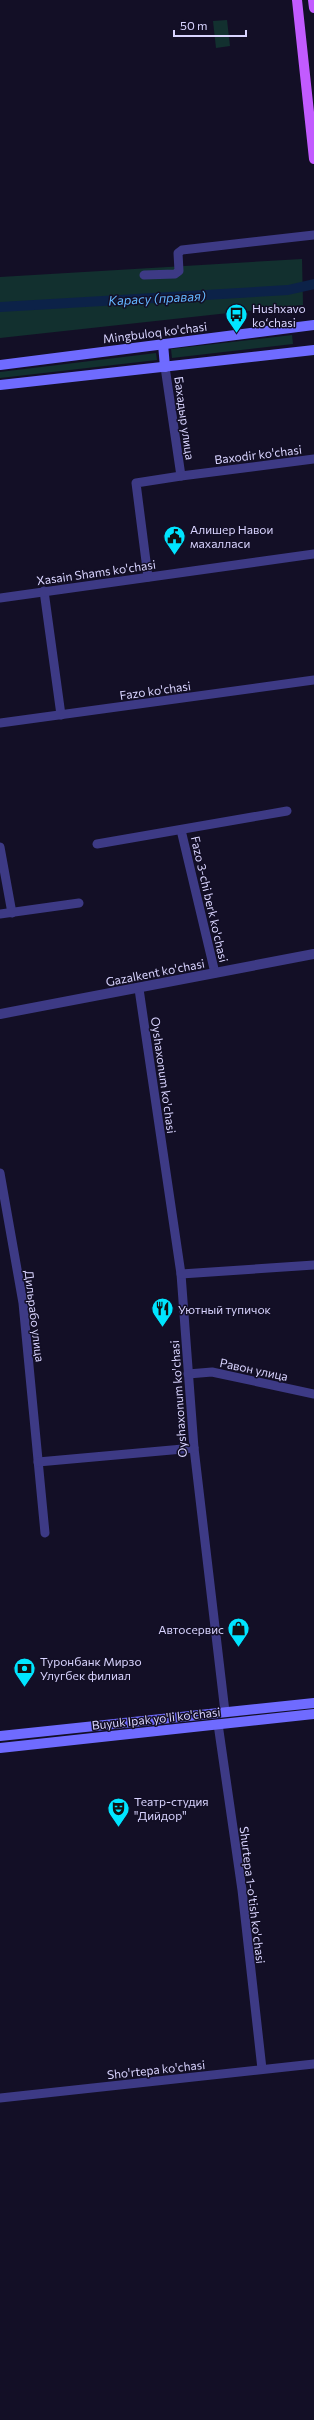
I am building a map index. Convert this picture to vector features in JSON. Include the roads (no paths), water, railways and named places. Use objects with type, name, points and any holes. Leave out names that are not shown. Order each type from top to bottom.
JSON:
[{"type":"main road","points":[[296,0],[314,159]]},
{"type":"main road","points":[[313,0],[314,8]]},
{"type":"main road","name":"Mingbuloq ko'chasi","points":[[0,365],[314,325]]},
{"type":"main road","points":[[163,344],[165,367]]},
{"type":"main road","points":[[0,385],[314,350]]},
{"type":"main road","name":"Buyuk Ipak yo'li ko'chasi","points":[[0,1736],[314,1702]]},
{"type":"main road","points":[[221,1713],[222,1724]]},
{"type":"main road","name":"Buyuk Ipak yo'li ko'chasi","points":[[0,1748],[314,1714]]},
{"type":"street","points":[[144,275],[175,274],[179,271],[178,253],[182,250],[314,235]]},
{"type":"street","name":"Бахадыр улица","points":[[148,577],[136,483],[181,476],[165,367]]},
{"type":"street","name":"Baxodir ko'chasi","points":[[181,476],[314,460]]},
{"type":"street","name":"Xasain Shams ko'chasi","points":[[0,598],[314,554]]},
{"type":"street","points":[[44,591],[61,715]]},
{"type":"street","name":"Fazo ko'chasi","points":[[0,723],[314,680]]},
{"type":"street","points":[[97,844],[287,811]]},
{"type":"street","name":"Fazo 3-chi berk ko'chasi","points":[[181,830],[215,973]]},
{"type":"street","points":[[0,847],[12,913]]},
{"type":"street","points":[[0,914],[79,903]]},
{"type":"street","name":"Gazalkent ko'chasi","points":[[0,1014],[139,989],[314,954]]},
{"type":"street","name":"Oyshaxonum ko'chasi","points":[[139,989],[181,1274],[194,1448],[221,1713]]},
{"type":"street","name":"Дильрабо улица","points":[[0,1173],[23,1303],[45,1533]]},
{"type":"street","points":[[181,1274],[314,1265]]},
{"type":"street","name":"Равон улица","points":[[188,1374],[212,1372],[314,1394]]},
{"type":"street","points":[[38,1462],[194,1448]]},
{"type":"street","name":"Shurtepa 1-o'tish ko'chasi","points":[[222,1724],[262,2070]]},
{"type":"street","name":"Sho'rtepa ko'chasi","points":[[0,2098],[314,2064]]},
{"type":"waterway","name":"Карасу (правая)","points":[[0,307],[288,290],[314,284]]},
{"type":"place","name":"Hushxavo koʻchasi","points":[[236,334]]},
{"type":"place","name":"Алишер Навои махалласи","points":[[175,556]]},
{"type":"place","name":"Уютный тупичок","points":[[163,1328]]},
{"type":"place","name":"Автосервис","points":[[239,1648]]},
{"type":"place","name":"Туронбанк Мирзо Улугбек филиал","points":[[25,1688]]},
{"type":"place","name":"Театр-студия \"Дийдор\"","points":[[118,1828]]}]
